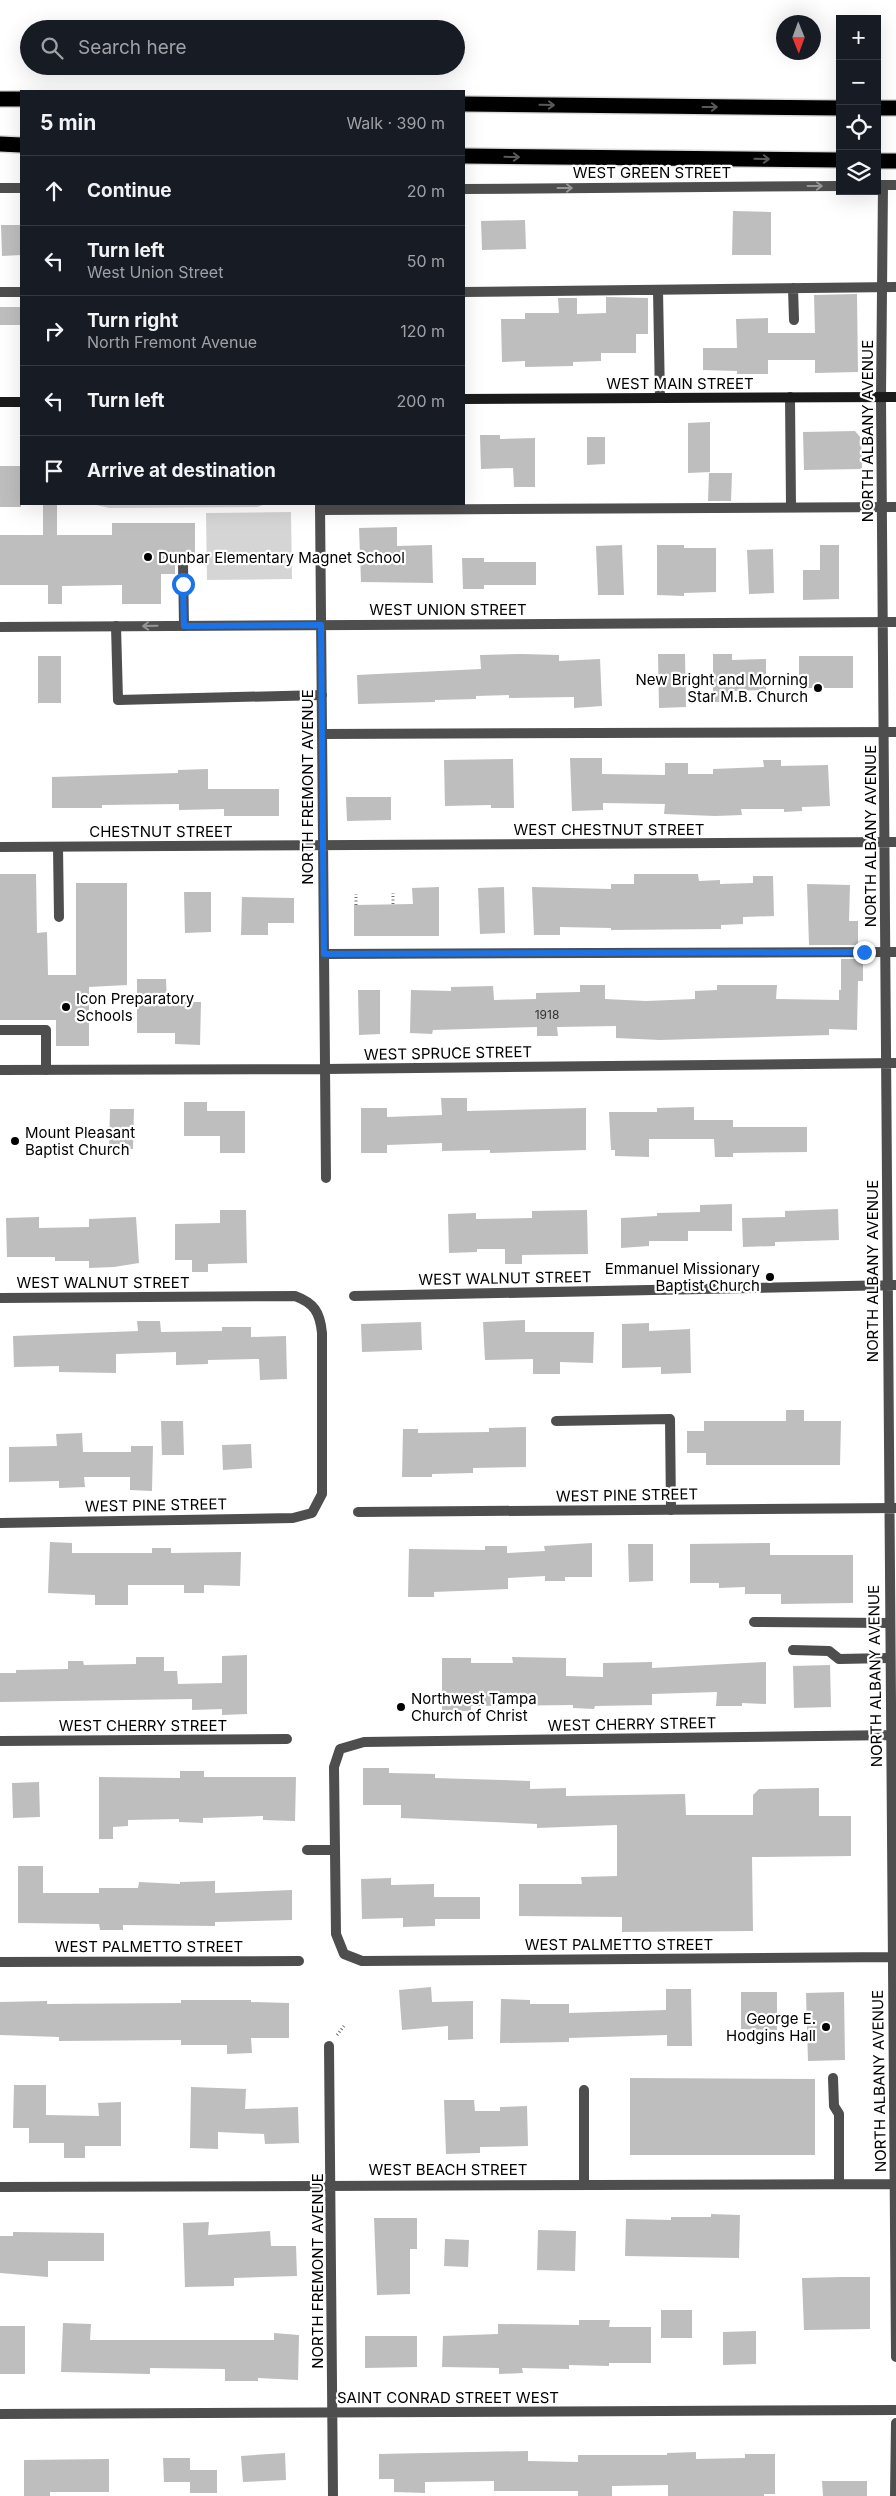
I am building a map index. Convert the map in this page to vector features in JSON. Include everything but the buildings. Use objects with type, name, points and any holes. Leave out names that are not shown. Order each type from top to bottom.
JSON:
[{"type":"highway","points":[[0,99],[20,99]]},
{"type":"highway","points":[[465,104],[836,108]]},
{"type":"highway","points":[[881,108],[896,108]]},
{"type":"highway","points":[[0,144],[20,145]]},
{"type":"highway","points":[[465,156],[836,160]]},
{"type":"highway","points":[[881,161],[896,161]]},
{"type":"street","points":[[881,185],[896,185]]},
{"type":"street","name":"WEST GREEN STREET","points":[[465,189],[836,186]]},
{"type":"street","points":[[0,188],[20,188]]},
{"type":"street","name":"NORTH ALBANY AVENUE","points":[[880,195],[884,732],[891,842],[892,1508],[889,1658],[893,1735],[896,2357]]},
{"type":"street","points":[[465,292],[896,287]]},
{"type":"street","points":[[794,288],[794,320]]},
{"type":"street","points":[[658,290],[660,398]]},
{"type":"street","points":[[0,292],[20,292]]},
{"type":"street","points":[[790,397],[791,507]]},
{"type":"street","name":"WEST MAIN STREET","points":[[465,399],[896,397]]},
{"type":"street","points":[[0,402],[20,402]]},
{"type":"street","points":[[320,507],[896,507]]},
{"type":"street","name":"NORTH FREMONT AVENUE","points":[[320,507],[326,1178]]},
{"type":"street","points":[[183,562],[184,626]]},
{"type":"street","name":"WEST UNION STREET","points":[[0,627],[896,622]]},
{"type":"street","points":[[116,626],[118,700],[322,695]]},
{"type":"street","points":[[322,734],[896,732]]},
{"type":"street","name":"WEST CHESTNUT STREET","points":[[322,845],[891,842]]},
{"type":"street","name":"CHESTNUT STREET","points":[[0,847],[322,845]]},
{"type":"street","points":[[58,847],[58,917]]},
{"type":"street","points":[[324,954],[891,952]]},
{"type":"street","points":[[0,1030],[46,1030],[46,1070]]},
{"type":"street","name":"WEST SPRUCE STREET","points":[[0,1070],[325,1069],[891,1063]]},
{"type":"street","name":"WEST WALNUT STREET","points":[[354,1296],[891,1285]]},
{"type":"street","name":"WEST WALNUT STREET","points":[[0,1298],[295,1296],[309,1301],[319,1314],[322,1333],[322,1494],[312,1512]]},
{"type":"street","points":[[556,1421],[670,1419],[671,1510]]},
{"type":"street","name":"WEST PINE STREET","points":[[358,1512],[892,1508]]},
{"type":"street","name":"WEST PINE STREET","points":[[0,1523],[292,1518],[312,1512]]},
{"type":"street","points":[[754,1622],[889,1624]]},
{"type":"street","points":[[793,1650],[830,1651],[839,1659],[889,1658]]},
{"type":"street","name":"WEST CHERRY STREET","points":[[335,1850],[334,1767],[340,1749],[364,1742],[893,1735]]},
{"type":"street","name":"WEST CHERRY STREET","points":[[0,1741],[287,1739]]},
{"type":"street","points":[[307,1850],[335,1850]]},
{"type":"street","name":"WEST PALMETTO STREET","points":[[335,1850],[336,1934],[344,1954],[362,1961],[894,1957]]},
{"type":"street","name":"WEST PALMETTO STREET","points":[[0,1962],[299,1961]]},
{"type":"street","name":"NORTH FREMONT AVENUE","points":[[329,2046],[333,2496]]},
{"type":"street","points":[[833,2078],[834,2106],[839,2114],[839,2184]]},
{"type":"street","points":[[584,2090],[584,2184]]},
{"type":"street","name":"WEST BEACH STREET","points":[[0,2187],[896,2184]]},
{"type":"street","name":"SAINT CONRAD STREET WEST","points":[[0,2414],[896,2410]]},
{"type":"street","points":[[895,2496],[896,2423]]},
{"type":"path","points":[[393,893],[393,904]]},
{"type":"path","points":[[356,894],[356,905]]},
{"type":"shaded area","points":[[96,505],[263,505],[257,507],[109,508]]},
{"type":"shaded area","points":[[291,512],[292,579],[207,580],[206,513]]},
{"type":"place","name":"Dunbar Elementary Magnet School","points":[[148,557]]},
{"type":"place","name":"New Bright and Morning Star M.B. Church","points":[[818,688]]},
{"type":"place","name":"Icon Preparatory Schools","points":[[66,1007]]},
{"type":"place","name":"Mount Pleasant Baptist Church","points":[[15,1141]]},
{"type":"place","name":"Emmanuel Missionary Baptist Church","points":[[770,1277]]},
{"type":"place","name":"Northwest Tampa Church of Christ","points":[[401,1707]]},
{"type":"place","name":"George E. Hodgins Hall","points":[[826,2027]]},
{"type":"route","points":[[183,584],[184,626],[321,625],[324,954],[864,952]]}]
